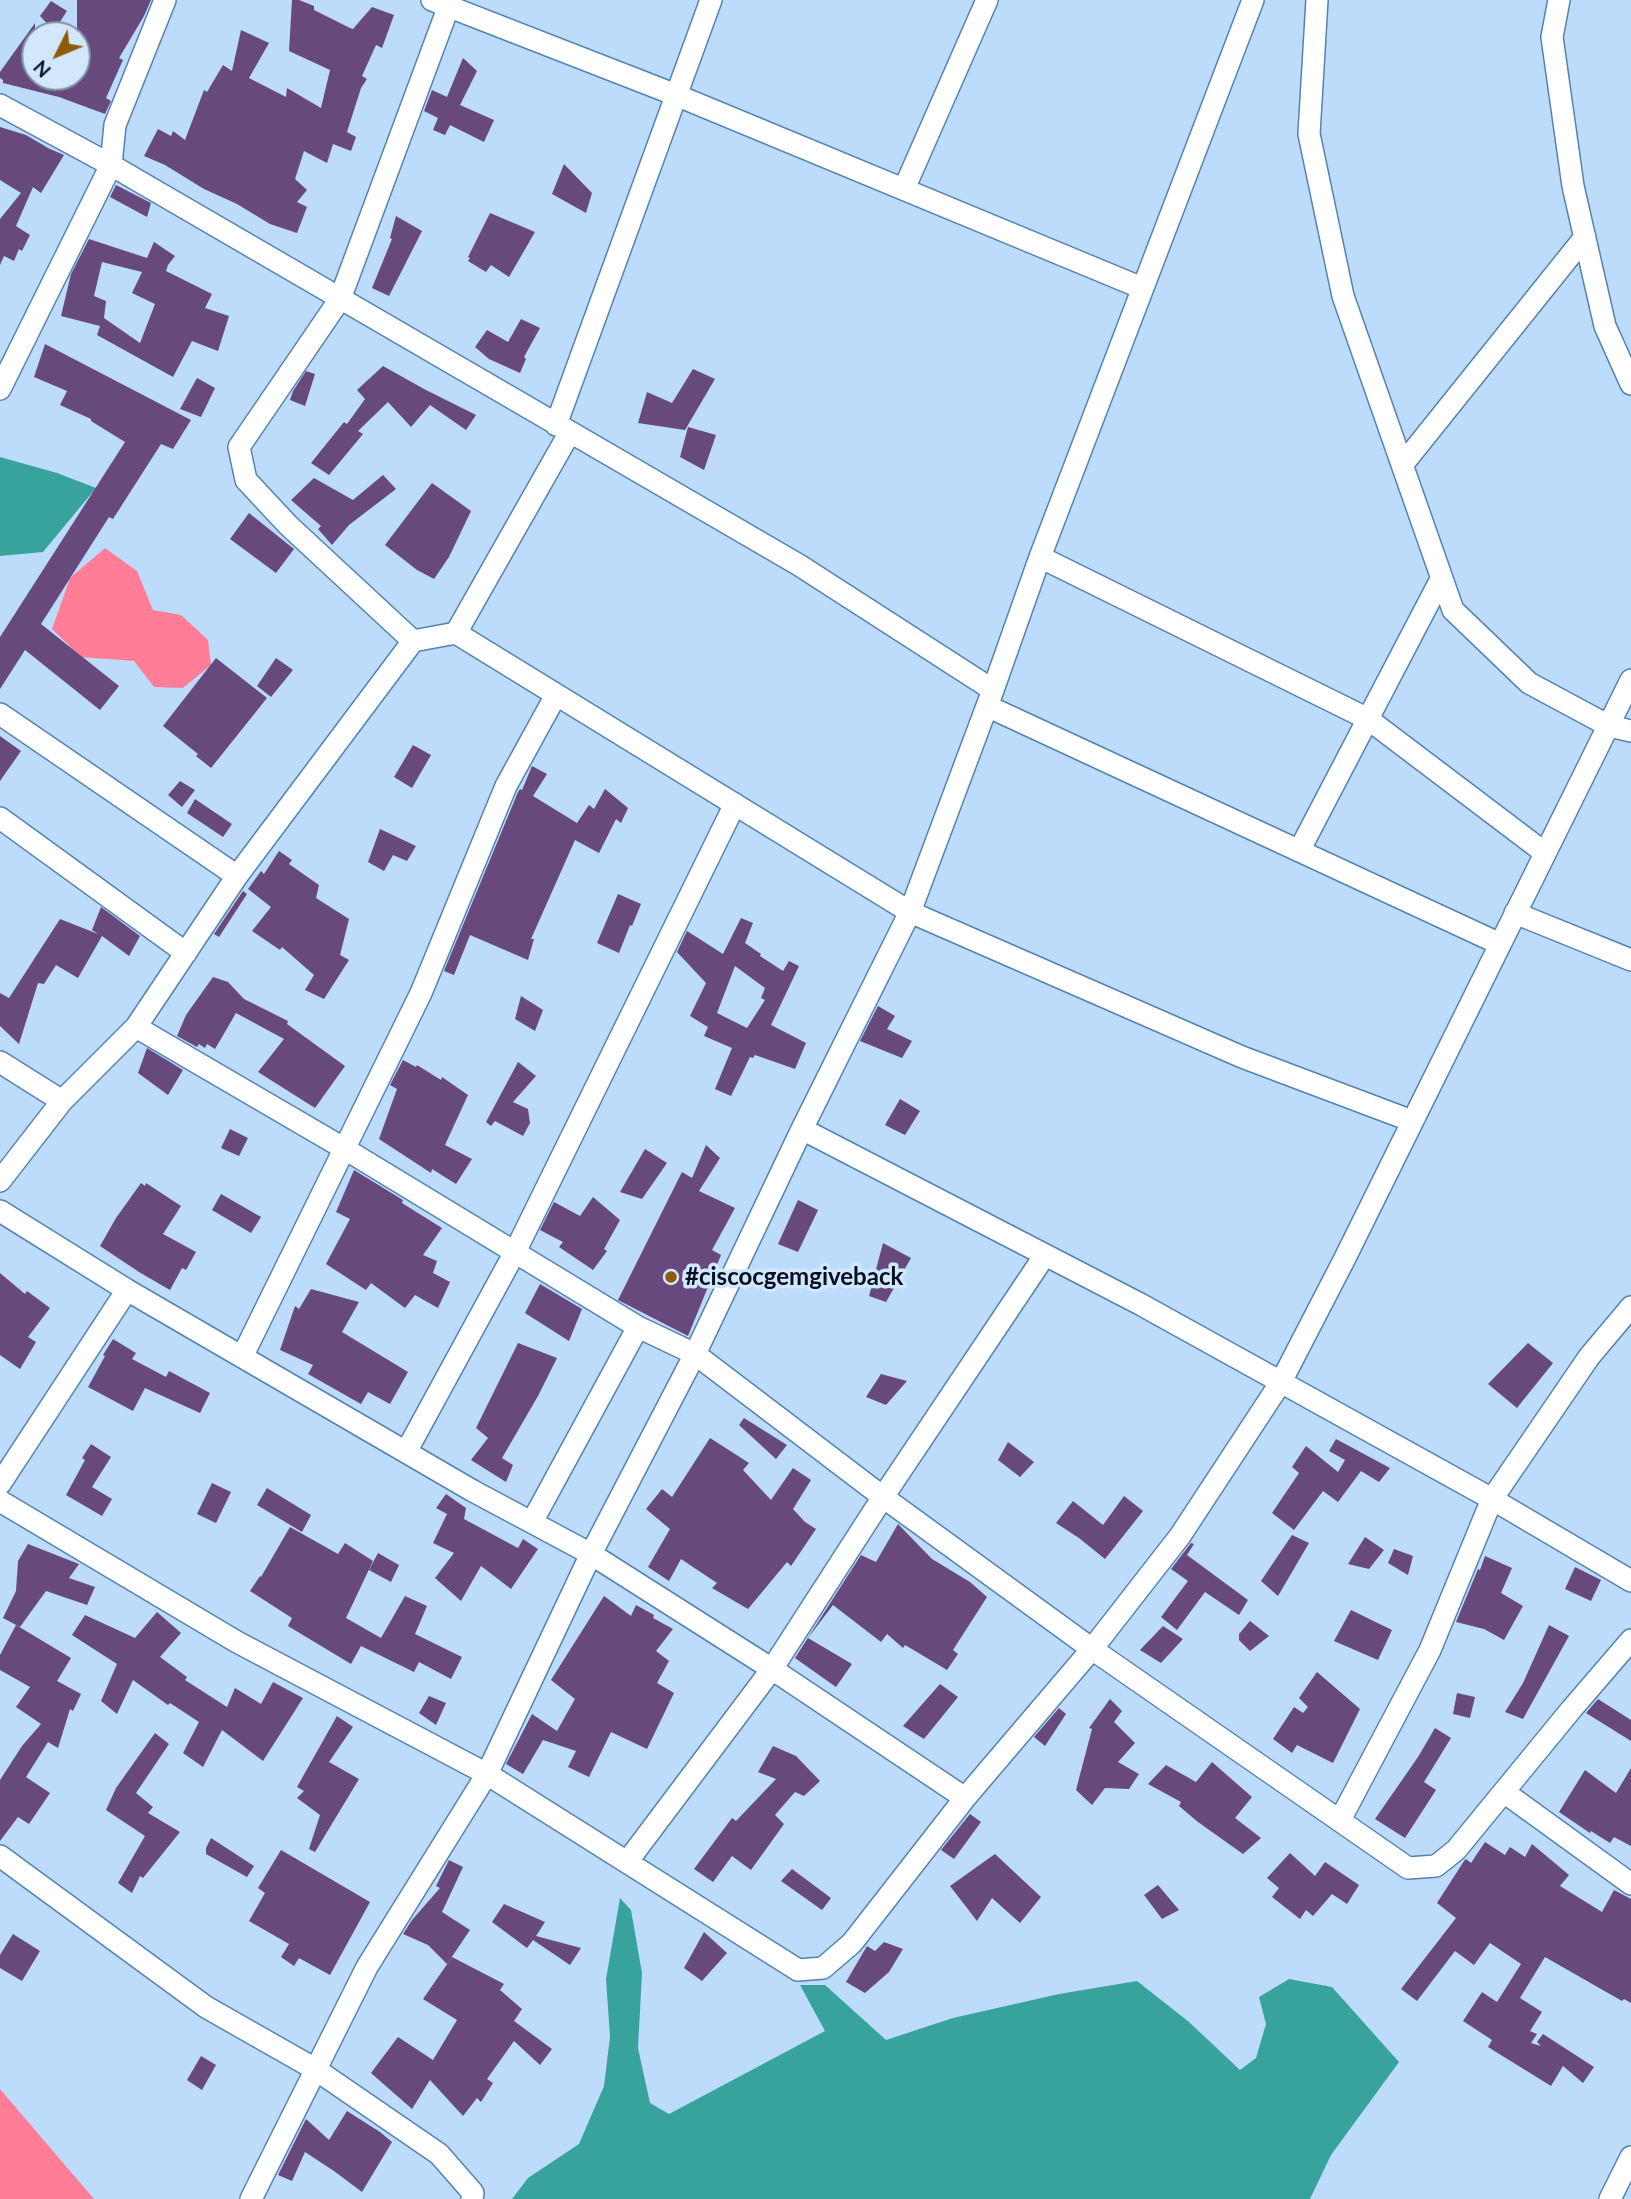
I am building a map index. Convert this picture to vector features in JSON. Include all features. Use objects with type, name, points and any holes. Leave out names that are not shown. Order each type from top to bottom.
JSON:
[{"type":"street","points":[[0,389],[111,165],[115,125],[164,0]]},
{"type":"street","points":[[456,634],[563,428],[711,0]]},
{"type":"street","points":[[904,190],[987,0]]},
{"type":"street","points":[[251,2199],[367,1967],[487,1774],[591,1554],[695,1354],[802,1129],[910,912],[1040,557],[1253,0]]},
{"type":"street","points":[[1317,0],[1309,135],[1343,296],[1453,610],[1529,683],[1609,726],[1631,731]]},
{"type":"street","points":[[1559,0],[1552,37],[1573,187],[1605,326],[1631,384]]},
{"type":"street","points":[[413,641],[288,525],[246,480],[239,447],[340,299],[444,2],[1142,288]]},
{"type":"street","points":[[0,105],[111,165],[799,565],[990,698],[1299,850],[1500,944]]},
{"type":"street","points":[[1403,464],[1585,237]]},
{"type":"street","points":[[1040,557],[1368,719],[1545,853]]},
{"type":"street","points":[[1299,850],[1441,579]]},
{"type":"street","points":[[0,1181],[62,1101],[136,1027],[237,876],[413,641],[456,634],[910,912],[1242,1057],[1412,1121]]},
{"type":"street","points":[[0,1501],[237,1642],[487,1774],[799,1970],[823,1968],[852,1943],[965,1798],[1092,1649],[1193,1518],[1281,1382],[1631,680]]},
{"type":"street","points":[[242,1357],[421,993],[506,786],[556,695]]},
{"type":"street","points":[[0,714],[237,876]]},
{"type":"street","points":[[406,1452],[515,1252],[735,804]]},
{"type":"street","points":[[0,818],[186,953]]},
{"type":"street","points":[[1515,913],[1631,960]]},
{"type":"street","points":[[136,1027],[345,1149],[638,1327],[695,1354],[883,1497],[1092,1649],[1408,1868],[1436,1866],[1456,1850],[1631,1640]]},
{"type":"street","points":[[0,1062],[62,1101]]},
{"type":"street","points":[[802,1129],[1140,1304],[1492,1499],[1631,1581]]},
{"type":"street","points":[[0,1211],[242,1357],[473,1491],[591,1554],[772,1669],[965,1798]]},
{"type":"street","points":[[627,1862],[772,1669],[1045,1255]]},
{"type":"street","points":[[0,1484],[127,1290]]},
{"type":"street","points":[[1340,1821],[1430,1650],[1492,1499],[1589,1357],[1631,1307]]},
{"type":"street","points":[[533,1522],[638,1327]]},
{"type":"street","points":[[1504,1792],[1631,1884]]},
{"type":"street","points":[[0,1856],[206,2007],[316,2069],[439,2154],[473,2193],[472,2199]]},
{"type":"street","points":[[1610,2199],[1631,2157]]},
{"type":"shaded area","points":[[0,457],[57,473],[96,488],[43,552],[0,556]]},
{"type":"shaded area","points":[[105,548],[137,571],[153,610],[181,615],[208,640],[211,665],[183,688],[154,687],[134,661],[81,657],[52,629],[70,578]]},
{"type":"shaded area","points":[[620,1898],[631,1910],[642,1973],[638,2048],[650,2103],[669,2114],[825,2031],[800,1985],[825,1985],[886,2040],[953,2018],[1059,1994],[1137,1981],[1189,2022],[1240,2070],[1256,2058],[1266,2024],[1259,1997],[1289,1979],[1332,1987],[1399,2062],[1331,2155],[1310,2199],[512,2199],[528,2178],[579,2144],[604,2086],[610,2037],[606,1979]]},
{"type":"shaded area","points":[[0,2089],[94,2199],[0,2199]]},
{"type":"building","points":[[77,0],[151,0],[119,58],[123,60],[106,98],[111,101],[105,114],[35,91],[91,91],[91,21],[77,21]]},
{"type":"building","points":[[292,0],[314,6],[314,10],[353,29],[372,7],[394,15],[382,48],[376,45],[362,76],[367,79],[361,88],[347,132],[356,137],[351,151],[333,144],[327,163],[304,151],[295,179],[307,190],[297,202],[307,207],[297,233],[270,224],[144,156],[158,129],[171,136],[173,131],[185,140],[204,90],[207,92],[223,65],[232,71],[241,30],[269,43],[249,78],[286,97],[287,88],[321,108],[330,70],[289,51]]},
{"type":"building","points":[[51,1],[67,11],[60,21],[45,21],[40,16]]},
{"type":"building","points":[[21,43],[21,88],[3,83],[0,72]]},
{"type":"building","points":[[463,58],[477,71],[460,105],[494,120],[484,142],[450,125],[445,135],[433,130],[438,118],[424,111],[432,90],[447,97]]},
{"type":"building","points":[[0,127],[26,135],[64,155],[41,193],[33,187],[16,226],[30,235],[22,251],[19,249],[14,261],[4,256],[0,265],[0,219],[21,193],[0,180]]},
{"type":"building","points":[[564,164],[592,193],[586,213],[552,194]]},
{"type":"building","points":[[116,185],[151,203],[147,217],[110,197]]},
{"type":"building","points":[[490,213],[535,232],[509,277],[491,265],[486,272],[468,261]]},
{"type":"building","points":[[396,216],[422,231],[389,296],[372,288],[392,239],[390,238]]},
{"type":"building","points":[[89,239],[147,258],[154,242],[175,256],[166,271],[212,294],[205,308],[229,316],[218,351],[192,341],[173,377],[97,335],[100,326],[61,316],[71,274]],"holes":[[[102,262],[142,272],[132,293],[155,304],[140,343],[104,318],[106,301],[94,296]]]},
{"type":"building","points":[[521,319],[540,328],[524,357],[526,359],[520,373],[489,359],[475,347],[487,330],[508,342]]},
{"type":"building","points":[[45,344],[191,420],[173,449],[161,444],[113,519],[109,517],[41,624],[119,686],[100,710],[25,650],[0,689],[0,637],[125,442],[91,419],[60,405],[67,391],[34,377]]},
{"type":"building","points":[[383,366],[476,415],[466,430],[430,405],[411,427],[388,402],[358,431],[363,434],[329,475],[311,463],[344,422],[347,424],[365,399],[357,390]]},
{"type":"building","points":[[693,369],[715,379],[685,430],[638,423],[647,392],[672,403]]},
{"type":"building","points":[[306,371],[315,374],[305,406],[290,400]]},
{"type":"building","points":[[197,378],[215,388],[201,417],[180,409]]},
{"type":"building","points":[[688,427],[716,435],[704,470],[680,457]]},
{"type":"building","points":[[383,475],[396,489],[349,525],[332,545],[318,529],[321,526],[291,500],[314,478],[353,500]]},
{"type":"building","points":[[432,483],[471,511],[449,557],[434,579],[417,570],[385,545]]},
{"type":"building","points":[[249,513],[294,549],[276,573],[230,539]]},
{"type":"building","points":[[216,658],[267,698],[211,768],[163,726]]},
{"type":"building","points":[[276,658],[293,670],[271,697],[257,686]]},
{"type":"building","points":[[0,736],[21,751],[0,781]]},
{"type":"building","points":[[413,745],[431,755],[412,788],[394,777]]},
{"type":"building","points":[[532,766],[547,774],[533,796],[577,823],[589,805],[594,809],[605,789],[628,808],[621,823],[616,819],[599,853],[575,840],[531,939],[534,939],[528,960],[470,935],[454,975],[444,971],[518,792],[522,790]]},
{"type":"building","points":[[180,781],[195,790],[182,807],[168,795]]},
{"type":"building","points":[[195,799],[232,824],[223,837],[187,813]]},
{"type":"building","points":[[380,829],[416,846],[407,861],[393,855],[384,871],[368,862]]},
{"type":"building","points":[[279,851],[292,860],[289,864],[319,885],[316,898],[349,919],[340,955],[349,960],[324,999],[305,990],[314,975],[282,947],[280,950],[252,931],[271,907],[248,889],[261,871],[264,874]]},
{"type":"building","points":[[243,891],[247,894],[219,937],[214,934]]},
{"type":"building","points":[[618,894],[641,904],[619,953],[597,943]]},
{"type":"building","points":[[101,907],[140,936],[129,956],[102,936],[78,978],[56,965],[44,984],[38,983],[19,1044],[0,1026],[0,993],[9,998],[60,919],[98,934],[92,930]]},
{"type":"building","points":[[741,918],[753,923],[745,943],[761,954],[760,956],[783,971],[789,961],[799,966],[771,1025],[806,1043],[795,1069],[755,1055],[750,1057],[731,1096],[715,1089],[732,1048],[704,1036],[708,1027],[690,1016],[706,983],[677,952],[687,931],[723,954]],"holes":[[[735,966],[765,988],[761,998],[765,1000],[747,1028],[717,1013]]]},
{"type":"building","points":[[213,977],[228,982],[244,999],[288,1021],[287,1024],[345,1066],[315,1108],[258,1072],[284,1039],[236,1013],[215,1049],[207,1044],[205,1048],[199,1044],[197,1047],[177,1036],[186,1015]]},
{"type":"building","points":[[521,996],[543,1010],[535,1031],[515,1019]]},
{"type":"building","points":[[878,1006],[895,1016],[887,1029],[912,1041],[902,1058],[860,1041]]},
{"type":"building","points":[[147,1048],[183,1070],[168,1095],[138,1073]]},
{"type":"building","points":[[403,1060],[441,1080],[442,1077],[468,1095],[445,1145],[472,1159],[456,1184],[432,1169],[431,1173],[379,1139],[397,1089],[390,1085]]},
{"type":"building","points":[[518,1062],[536,1076],[513,1102],[528,1109],[530,1123],[523,1136],[495,1121],[491,1126],[486,1122]]},
{"type":"building","points":[[900,1099],[920,1111],[905,1135],[885,1125]]},
{"type":"building","points":[[230,1129],[248,1138],[239,1156],[221,1148]]},
{"type":"building","name":"#ciscocgemgiveback","points":[[706,1145],[720,1158],[699,1191],[735,1208],[712,1250],[721,1255],[688,1336],[618,1300],[682,1172],[692,1178]]},
{"type":"building","points":[[645,1149],[667,1163],[642,1199],[620,1192]]},
{"type":"building","points":[[354,1170],[442,1228],[423,1255],[437,1261],[433,1273],[450,1282],[438,1308],[415,1295],[405,1308],[371,1283],[366,1290],[326,1264],[350,1219],[336,1212]]},
{"type":"building","points":[[141,1183],[145,1186],[146,1183],[181,1206],[163,1234],[196,1252],[186,1270],[182,1268],[170,1290],[100,1246]]},
{"type":"building","points":[[221,1194],[261,1217],[251,1233],[212,1210]]},
{"type":"building","points":[[593,1197],[620,1220],[604,1249],[607,1251],[593,1270],[559,1247],[563,1242],[540,1230],[554,1202],[580,1216]]},
{"type":"building","points":[[798,1200],[818,1210],[798,1252],[778,1244]]},
{"type":"building","points":[[883,1243],[911,1258],[886,1302],[869,1296]]},
{"type":"building","points":[[0,1273],[25,1294],[27,1291],[50,1308],[28,1337],[36,1342],[20,1369],[0,1355]]},
{"type":"building","points":[[540,1284],[582,1309],[569,1341],[525,1313]]},
{"type":"building","points":[[311,1289],[359,1302],[342,1332],[408,1372],[390,1404],[368,1392],[361,1404],[308,1374],[313,1365],[280,1350],[295,1306],[299,1309]]},
{"type":"building","points":[[113,1339],[136,1353],[132,1359],[166,1377],[169,1371],[210,1393],[200,1413],[145,1388],[133,1411],[88,1387]]},
{"type":"building","points":[[518,1343],[557,1358],[502,1458],[513,1465],[506,1482],[471,1460],[488,1438],[476,1428]]},
{"type":"building","points":[[1528,1343],[1553,1363],[1517,1408],[1488,1384]]},
{"type":"building","points":[[881,1374],[907,1381],[886,1405],[866,1397]]},
{"type":"building","points":[[744,1418],[787,1445],[776,1459],[739,1425]]},
{"type":"building","points":[[710,1438],[749,1463],[743,1470],[771,1500],[793,1468],[811,1480],[793,1509],[816,1529],[791,1566],[787,1562],[748,1609],[712,1588],[717,1583],[681,1559],[669,1581],[648,1567],[670,1529],[646,1509],[662,1489],[672,1497]]},
{"type":"building","points":[[1336,1439],[1390,1468],[1379,1482],[1361,1471],[1338,1502],[1323,1491],[1294,1530],[1272,1513],[1299,1473],[1292,1467],[1306,1446],[1338,1472],[1345,1460],[1329,1451]]},
{"type":"building","points":[[1008,1442],[1034,1462],[1020,1477],[998,1460]]},
{"type":"building","points":[[91,1444],[111,1457],[92,1487],[112,1499],[102,1516],[66,1495]]},
{"type":"building","points":[[212,1483],[231,1492],[216,1523],[197,1514]]},
{"type":"building","points":[[267,1488],[311,1515],[302,1532],[257,1505]]},
{"type":"building","points":[[446,1494],[466,1508],[464,1519],[518,1548],[523,1539],[538,1549],[511,1589],[481,1566],[461,1601],[435,1578],[454,1553],[433,1543],[447,1514],[436,1508]]},
{"type":"building","points":[[1124,1496],[1143,1511],[1105,1559],[1056,1523],[1073,1501],[1103,1525]]},
{"type":"building","points":[[898,1524],[932,1559],[970,1582],[987,1597],[953,1650],[958,1654],[947,1670],[905,1645],[903,1648],[887,1634],[881,1642],[833,1605],[808,1638],[852,1664],[836,1687],[795,1658],[861,1555],[876,1562]]},
{"type":"building","points":[[290,1527],[338,1554],[345,1543],[373,1561],[346,1618],[381,1638],[405,1596],[427,1606],[415,1634],[462,1657],[451,1679],[419,1662],[414,1672],[361,1646],[351,1664],[288,1626],[292,1618],[250,1591]]},
{"type":"building","points":[[1292,1535],[1309,1543],[1278,1596],[1261,1581]]},
{"type":"building","points":[[1365,1537],[1384,1550],[1369,1569],[1348,1564]]},
{"type":"building","points":[[1191,1543],[1194,1544],[1187,1555],[1248,1600],[1239,1615],[1205,1592],[1177,1630],[1161,1617],[1188,1581],[1171,1569]]},
{"type":"building","points":[[28,1544],[79,1564],[69,1578],[95,1587],[87,1605],[46,1591],[20,1627],[3,1618],[16,1591],[18,1561]]},
{"type":"building","points":[[1394,1549],[1413,1556],[1408,1575],[1388,1563]]},
{"type":"building","points":[[378,1553],[399,1565],[391,1582],[369,1570]]},
{"type":"building","points":[[1485,1556],[1512,1568],[1501,1593],[1523,1606],[1504,1640],[1484,1629],[1456,1622]]},
{"type":"building","points":[[1575,1567],[1601,1580],[1591,1601],[1565,1589]]},
{"type":"building","points":[[604,1596],[631,1616],[636,1605],[673,1629],[656,1651],[669,1661],[657,1683],[674,1693],[647,1749],[611,1732],[589,1777],[568,1767],[576,1751],[543,1740],[523,1774],[506,1764],[532,1714],[557,1731],[575,1699],[551,1680]]},
{"type":"building","points":[[1351,1610],[1392,1630],[1378,1660],[1334,1641]]},
{"type":"building","points":[[157,1612],[181,1633],[160,1657],[187,1677],[185,1680],[227,1707],[235,1688],[261,1704],[273,1682],[303,1698],[263,1761],[222,1730],[203,1767],[183,1753],[199,1722],[170,1703],[168,1705],[133,1680],[117,1714],[101,1701],[117,1664],[72,1635],[85,1615],[135,1638]]},
{"type":"building","points":[[1250,1621],[1269,1636],[1250,1651],[1239,1640],[1239,1634]]},
{"type":"building","points":[[16,1625],[71,1658],[57,1681],[81,1694],[73,1711],[70,1709],[58,1748],[48,1742],[26,1777],[50,1793],[29,1824],[18,1817],[0,1841],[0,1780],[22,1746],[41,1724],[16,1707],[30,1687],[0,1670],[0,1655]]},
{"type":"building","points":[[1549,1625],[1569,1636],[1523,1719],[1505,1712],[1523,1683]]},
{"type":"building","points":[[1163,1626],[1183,1639],[1161,1663],[1140,1650]]},
{"type":"building","points":[[1317,1672],[1360,1709],[1333,1763],[1297,1745],[1292,1753],[1273,1739],[1294,1707],[1303,1713],[1308,1707],[1299,1698]]},
{"type":"building","points":[[940,1684],[958,1697],[924,1739],[903,1726]]},
{"type":"building","points":[[1457,1693],[1475,1697],[1470,1718],[1453,1714]]},
{"type":"building","points":[[429,1696],[446,1703],[436,1725],[419,1713]]},
{"type":"building","points":[[1110,1699],[1122,1711],[1114,1722],[1135,1743],[1118,1762],[1139,1774],[1129,1789],[1105,1788],[1092,1805],[1076,1790],[1092,1729],[1089,1728]]},
{"type":"building","points":[[1598,1699],[1631,1720],[1631,1741],[1586,1713]]},
{"type":"building","points":[[1059,1708],[1066,1714],[1045,1746],[1034,1737]]},
{"type":"building","points":[[337,1716],[353,1727],[329,1762],[359,1779],[315,1852],[309,1849],[320,1815],[297,1798],[304,1791],[297,1787]]},
{"type":"building","points":[[1435,1728],[1451,1738],[1424,1782],[1436,1790],[1405,1838],[1375,1819]]},
{"type":"building","points":[[155,1733],[169,1744],[136,1793],[153,1807],[148,1813],[180,1832],[143,1878],[140,1876],[132,1893],[118,1883],[145,1836],[106,1810],[116,1788]]},
{"type":"building","points":[[773,1746],[796,1756],[820,1781],[804,1796],[795,1792],[775,1815],[784,1824],[751,1870],[732,1856],[713,1882],[694,1869],[732,1818],[736,1821],[776,1779],[758,1772]]},
{"type":"building","points":[[1212,1762],[1252,1797],[1235,1818],[1261,1838],[1243,1854],[1198,1822],[1179,1806],[1181,1802],[1148,1784],[1166,1765],[1196,1782]]},
{"type":"building","points":[[1631,1768],[1631,1846],[1614,1837],[1610,1843],[1559,1812],[1585,1770],[1616,1793]]},
{"type":"building","points":[[970,1814],[981,1822],[954,1859],[941,1850]]},
{"type":"building","points":[[211,1838],[254,1866],[247,1877],[206,1854]]},
{"type":"building","points":[[1485,1842],[1505,1855],[1510,1847],[1525,1857],[1532,1844],[1569,1875],[1560,1886],[1602,1912],[1614,1890],[1631,1899],[1631,2003],[1624,1999],[1622,2001],[1545,1957],[1520,1998],[1542,2012],[1530,2031],[1537,2034],[1531,2043],[1541,2046],[1537,2042],[1543,2034],[1594,2067],[1583,2083],[1563,2066],[1551,2086],[1488,2047],[1492,2040],[1463,2021],[1482,1992],[1497,2002],[1521,1964],[1490,1943],[1474,1965],[1455,1951],[1417,2001],[1401,1989],[1456,1918],[1437,1903],[1464,1861],[1466,1859],[1471,1863]]},
{"type":"building","points":[[281,1850],[370,1902],[330,1975],[299,1958],[294,1966],[281,1957],[289,1944],[249,1921],[265,1893],[258,1888]]},
{"type":"building","points":[[1290,1853],[1315,1876],[1325,1862],[1359,1885],[1347,1904],[1332,1894],[1313,1916],[1306,1910],[1300,1919],[1272,1897],[1279,1888],[1267,1878]]},
{"type":"building","points":[[995,1854],[1041,1897],[1020,1923],[992,1898],[977,1921],[950,1886]]},
{"type":"building","points":[[449,1860],[463,1867],[442,1912],[470,1930],[447,1964],[428,1945],[403,1934],[440,1888],[436,1886]]},
{"type":"building","points":[[792,1869],[831,1898],[822,1910],[781,1881]]},
{"type":"building","points":[[1158,1885],[1179,1910],[1162,1919],[1144,1895]]},
{"type":"building","points":[[504,1904],[545,1922],[536,1936],[581,1948],[570,1965],[533,1940],[527,1948],[492,1922]]},
{"type":"building","points":[[704,1932],[727,1953],[702,1981],[684,1968]]},
{"type":"building","points":[[13,1934],[40,1951],[22,1981],[0,1968],[0,1955]]},
{"type":"building","points":[[884,1942],[903,1949],[889,1972],[865,1993],[846,1982],[867,1946],[875,1951]]},
{"type":"building","points":[[452,1957],[504,1984],[500,1990],[522,2009],[514,2021],[552,2049],[540,2065],[514,2041],[487,2079],[493,2083],[481,2102],[477,2098],[463,2116],[430,2080],[412,2109],[371,2073],[398,2037],[433,2060],[457,2020],[423,1999]]},
{"type":"building","points":[[201,2056],[216,2065],[202,2090],[187,2080]]},
{"type":"building","points":[[347,2111],[392,2142],[362,2192],[305,2152],[292,2181],[278,2175],[306,2119],[329,2140]]},
{"type":"place","name":"#ciscocgemgiveback","points":[[671,1277]]}]
